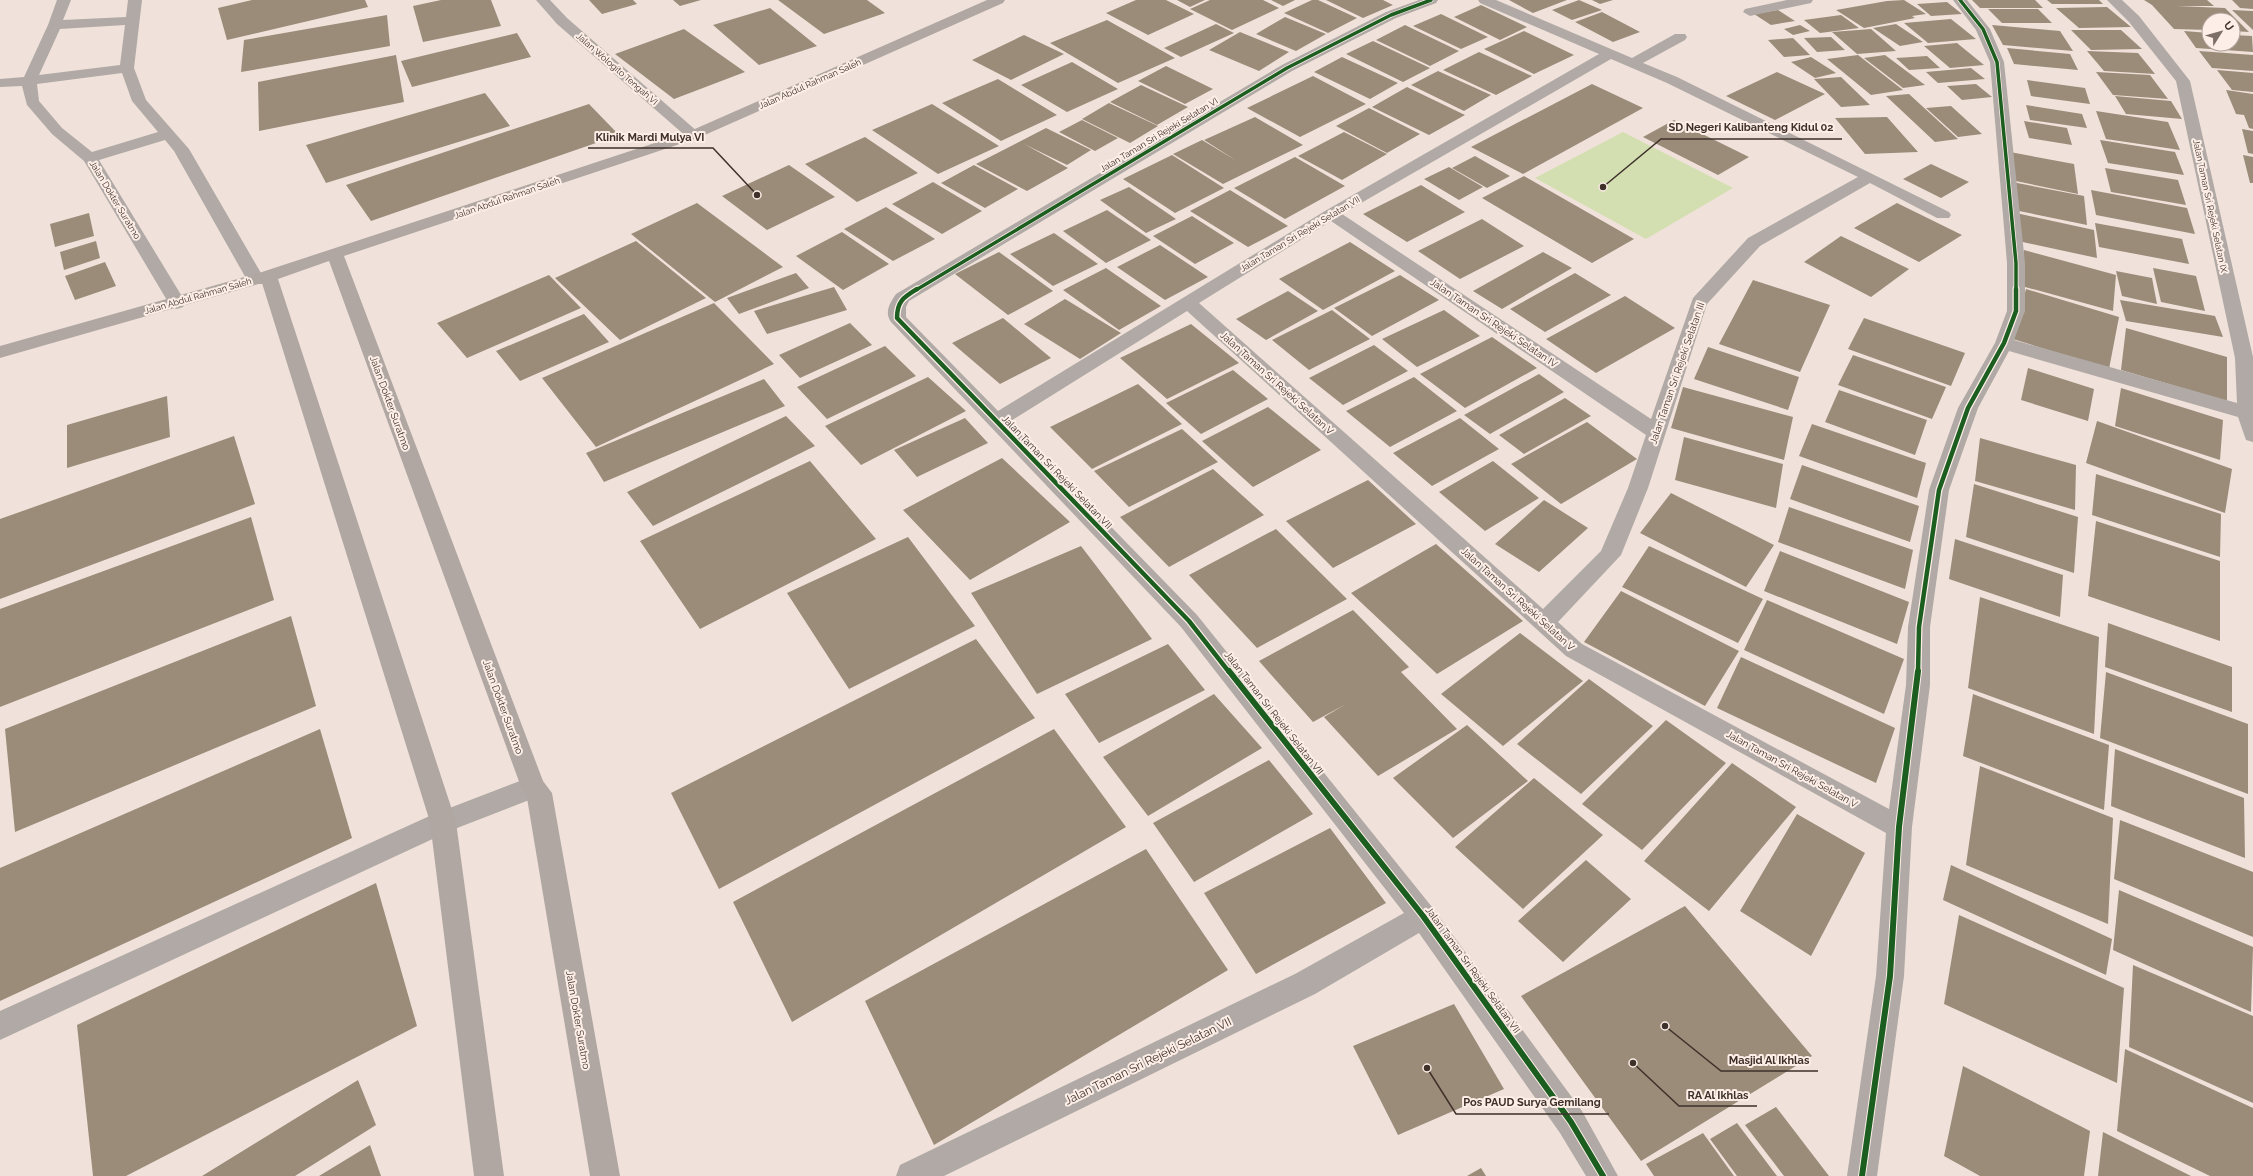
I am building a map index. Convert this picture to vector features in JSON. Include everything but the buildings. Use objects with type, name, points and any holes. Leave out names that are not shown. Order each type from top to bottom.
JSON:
[{"type":"street","points":[[29,81],[55,25],[64,0]]},
{"type":"street","points":[[135,0],[131,21],[127,68],[139,100],[181,149],[262,278],[443,822],[489,1176]]},
{"type":"street","name":"Jalan Wologito Tengah VI","points":[[543,0],[562,21],[693,135]]},
{"type":"street","name":"Jalan Abdul Rahman Saleh","points":[[0,352],[262,278],[693,135],[998,0]]},
{"type":"street","name":"Jalan Taman Sri Rejeki Selatan VI","points":[[902,298],[1287,68],[1392,15],[1431,0]]},
{"type":"street","points":[[1485,0],[1672,80],[1870,177],[1943,215]]},
{"type":"street","points":[[1750,12],[1806,0]]},
{"type":"street","points":[[1862,1176],[1890,976],[1899,828],[1918,685],[1919,627],[1939,490],[1968,408],[2004,343],[2016,311],[2016,263],[1997,62],[1983,29],[1960,0]]},
{"type":"street","name":"Jalan Taman Sri Rejeki Selatan IX","points":[[2114,0],[2134,19],[2183,81],[2244,358],[2247,413],[2253,435]]},
{"type":"street","points":[[55,25],[131,21]]},
{"type":"street","points":[[1632,63],[1680,37]]},
{"type":"street","name":"Jalan Taman Sri Rejeki Selatan VII","points":[[995,422],[1186,302],[1331,214],[1609,54]]},
{"type":"street","points":[[0,83],[29,81],[127,68]]},
{"type":"street","name":"Jalan Dokter Suratmo","points":[[29,81],[32,102],[58,131],[90,158],[177,303]]},
{"type":"street","points":[[90,158],[167,134]]},
{"type":"street","name":"Jalan Taman Sri Rejeki Selatan III","points":[[1544,623],[1610,555],[1638,488],[1699,302],[1754,242],[1870,177]]},
{"type":"street","name":"Jalan Taman Sri Rejeki Selatan IV","points":[[1331,214],[1657,433]]},
{"type":"street","name":"Jalan Dokter Suratmo","points":[[335,255],[533,787],[538,793],[605,1176]]},
{"type":"street","name":"Jalan Taman Sri Rejeki Selatan VII","points":[[902,298],[897,307],[897,318],[995,422],[1189,621],[1423,916],[1571,1122],[1603,1176]]},
{"type":"street","name":"Jalan Taman Sri Rejeki Selatan V","points":[[1186,302],[1574,650],[1899,828]]},
{"type":"street","points":[[2004,343],[2247,413]]},
{"type":"street","points":[[0,1026],[443,822],[533,787]]},
{"type":"street","name":"Jalan Taman Sri Rejeki Selatan VII","points":[[911,1176],[1305,984],[1423,916]]},
{"type":"green space","points":[[1623,132],[1733,188],[1646,239],[1535,178]]},
{"type":"cycle path","points":[[1431,0],[1391,15],[1287,68],[902,298],[897,307],[897,318],[1189,621],[1423,916],[1571,1122],[1603,1176]]},
{"type":"cycle path","points":[[1862,1176],[1890,976],[1899,827],[1918,685],[1919,627],[1939,490],[1968,408],[2004,343],[2016,311],[2016,263],[1997,62],[1983,29],[1960,0]]},
{"type":"place","name":"SD Negeri Kalibanteng Kidul 02","points":[[1603,187]]},
{"type":"place","name":"Klinik Mardi Mulya VI","points":[[757,195]]},
{"type":"place","name":"Masjid Al Ikhlas","points":[[1665,1026]]},
{"type":"place","name":"RA Al Ikhlas","points":[[1633,1063]]},
{"type":"place","name":"Pos PAUD Surya Gemilang","points":[[1427,1068]]}]
